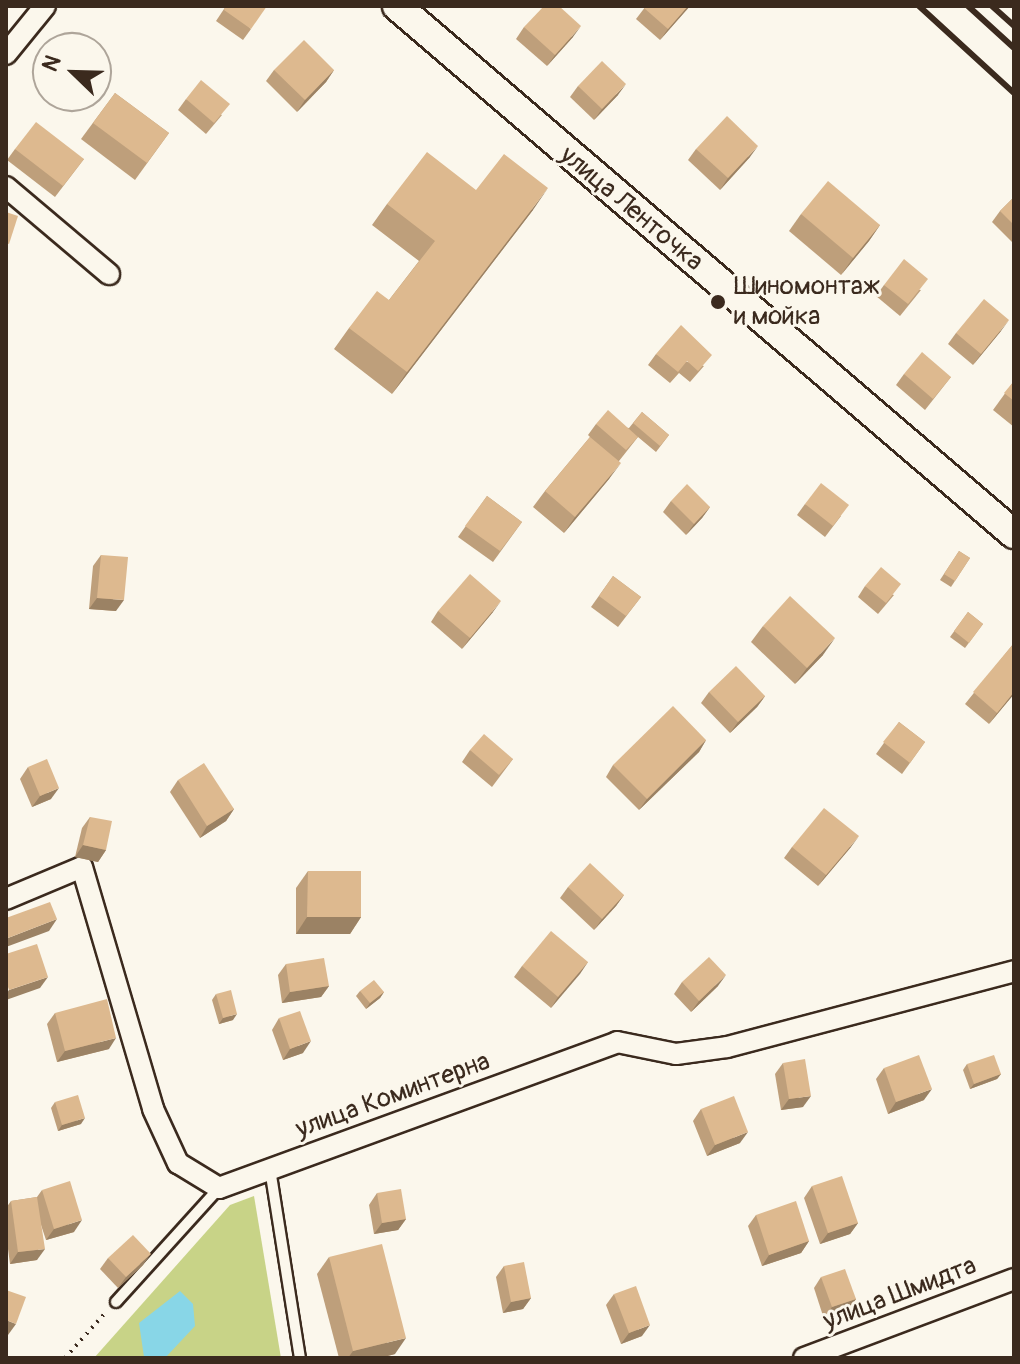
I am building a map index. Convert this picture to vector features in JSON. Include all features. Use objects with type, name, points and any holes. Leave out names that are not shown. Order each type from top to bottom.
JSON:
[{"type":"main road","name":"улица Ленточка","points":[[397,6],[1014,534]]},
{"type":"street","points":[[6,54],[45,6]]},
{"type":"street","points":[[6,187],[109,274]]},
{"type":"street","points":[[6,899],[82,867],[153,1109],[178,1163],[219,1188]]},
{"type":"street","name":"улица Коминтерна","points":[[219,1188],[617,1042],[676,1054],[727,1047],[1014,971]]},
{"type":"street","name":"улица Шмидта","points":[[804,1358],[1014,1279]]},
{"type":"lane","points":[[270,1169],[300,1358]]},
{"type":"lane","points":[[116,1302],[219,1188]]},
{"type":"path","points":[[65,1358],[116,1302]]},
{"type":"green space","points":[[254,1196],[281,1358],[94,1358],[230,1205]]},
{"type":"water","points":[[180,1291],[193,1304],[195,1326],[165,1358],[144,1357],[139,1323]]},
{"type":"building","points":[[226,6],[267,6],[251,29],[224,10]]},
{"type":"building","points":[[544,6],[559,6],[581,26],[555,55],[524,27]]},
{"type":"building","points":[[688,6],[668,29],[644,8]]},
{"type":"building","points":[[304,40],[334,70],[305,100],[274,70]]},
{"type":"building","points":[[602,61],[626,84],[602,109],[578,86]]},
{"type":"building","points":[[201,80],[230,104],[214,123],[186,99]]},
{"type":"building","points":[[115,93],[169,133],[147,163],[93,123],[101,112],[112,112]]},
{"type":"building","points":[[727,116],[758,146],[728,178],[696,149]]},
{"type":"building","points":[[36,122],[84,159],[63,186],[15,149]]},
{"type":"building","points":[[427,152],[476,190],[504,154],[548,188],[407,372],[349,328],[377,291],[389,300],[435,241],[387,204]]},
{"type":"building","points":[[828,181],[880,225],[853,258],[801,214]]},
{"type":"building","points":[[1014,197],[1014,225],[1000,211]]},
{"type":"building","points":[[6,212],[18,216],[9,244],[6,243]]},
{"type":"building","points":[[904,259],[928,279],[908,304],[884,285]]},
{"type":"building","points":[[984,299],[1009,320],[981,354],[956,333]]},
{"type":"building","points":[[681,325],[712,355],[698,371],[687,361],[678,372],[656,354]]},
{"type":"building","points":[[922,352],[951,377],[933,399],[904,374]]},
{"type":"building","points":[[1014,381],[1014,401],[1004,393]]},
{"type":"building","points":[[608,410],[638,437],[626,450],[596,424]]},
{"type":"building","points":[[642,412],[669,435],[660,446],[633,423]]},
{"type":"building","points":[[590,437],[621,463],[575,517],[545,491]]},
{"type":"building","points":[[821,483],[849,505],[833,526],[805,504]]},
{"type":"building","points":[[687,484],[710,507],[694,524],[671,501]]},
{"type":"building","points":[[487,496],[522,522],[500,551],[465,526]]},
{"type":"building","points":[[959,551],[970,558],[955,581],[944,574]]},
{"type":"building","points":[[101,555],[128,557],[124,600],[97,598]]},
{"type":"building","points":[[881,567],[901,584],[886,603],[865,586]]},
{"type":"building","points":[[470,574],[501,601],[470,638],[438,611]]},
{"type":"building","points":[[613,576],[641,597],[626,616],[599,596]]},
{"type":"building","points":[[790,596],[835,638],[807,668],[763,626]]},
{"type":"building","points":[[968,612],[983,624],[969,643],[954,631]]},
{"type":"building","points":[[1014,643],[1014,692],[997,713],[973,692]]},
{"type":"building","points":[[736,666],[765,696],[738,722],[709,692]]},
{"type":"building","points":[[673,706],[706,740],[647,799],[613,765]]},
{"type":"building","points":[[899,722],[925,742],[910,763],[883,742]]},
{"type":"building","points":[[484,734],[513,759],[499,775],[470,750]]},
{"type":"building","points":[[47,759],[59,788],[40,796],[28,767]]},
{"type":"building","points":[[204,763],[234,809],[207,826],[178,780]]},
{"type":"building","points":[[824,808],[859,836],[826,875],[792,847]]},
{"type":"building","points":[[90,817],[112,821],[106,850],[83,845]]},
{"type":"building","points":[[590,863],[624,895],[602,919],[568,887]]},
{"type":"building","points":[[308,871],[361,871],[361,917],[307,917]]},
{"type":"building","points":[[50,902],[57,919],[8,938],[6,918]]},
{"type":"building","points":[[551,931],[588,962],[558,997],[522,966]]},
{"type":"building","points":[[37,944],[48,977],[9,990],[6,954]]},
{"type":"building","points":[[709,957],[726,975],[699,1001],[682,982]]},
{"type":"building","points":[[324,958],[329,986],[290,992],[286,964]]},
{"type":"building","points":[[374,980],[384,992],[370,1003],[360,991]]},
{"type":"building","points":[[231,990],[237,1014],[223,1018],[216,994]]},
{"type":"building","points":[[107,999],[116,1038],[65,1051],[55,1013]]},
{"type":"building","points":[[300,1011],[311,1041],[290,1049],[279,1018]]},
{"type":"building","points":[[919,1055],[932,1089],[896,1102],[884,1068]]},
{"type":"building","points":[[994,1055],[1001,1074],[974,1084],[967,1064]]},
{"type":"building","points":[[805,1059],[811,1096],[789,1099],[783,1063]]},
{"type":"building","points":[[78,1095],[85,1118],[62,1125],[55,1102]]},
{"type":"building","points":[[734,1096],[748,1132],[715,1145],[701,1109]]},
{"type":"building","points":[[842,1176],[858,1223],[828,1233],[812,1186]]},
{"type":"building","points":[[70,1181],[82,1220],[54,1229],[42,1190]]},
{"type":"building","points":[[401,1189],[406,1219],[382,1223],[377,1193]]},
{"type":"building","points":[[37,1197],[45,1249],[18,1252],[11,1201]]},
{"type":"building","points":[[796,1201],[809,1241],[769,1255],[756,1215]]},
{"type":"building","points":[[133,1235],[151,1254],[126,1277],[108,1258]]},
{"type":"building","points":[[382,1244],[406,1338],[353,1351],[329,1257]]},
{"type":"building","points":[[524,1262],[531,1298],[511,1302],[504,1266]]},
{"type":"building","points":[[845,1269],[856,1299],[832,1307],[821,1277]]},
{"type":"building","points":[[636,1286],[650,1325],[629,1333],[614,1294]]},
{"type":"building","points":[[6,1290],[26,1297],[16,1324],[6,1320]]},
{"type":"railway","points":[[919,6],[1014,93]]},
{"type":"railway","points":[[968,6],[1014,48]]},
{"type":"railway","points":[[992,6],[1014,26]]},
{"type":"place","name":"Шиномонтаж и мойка","points":[[718,302]]}]
